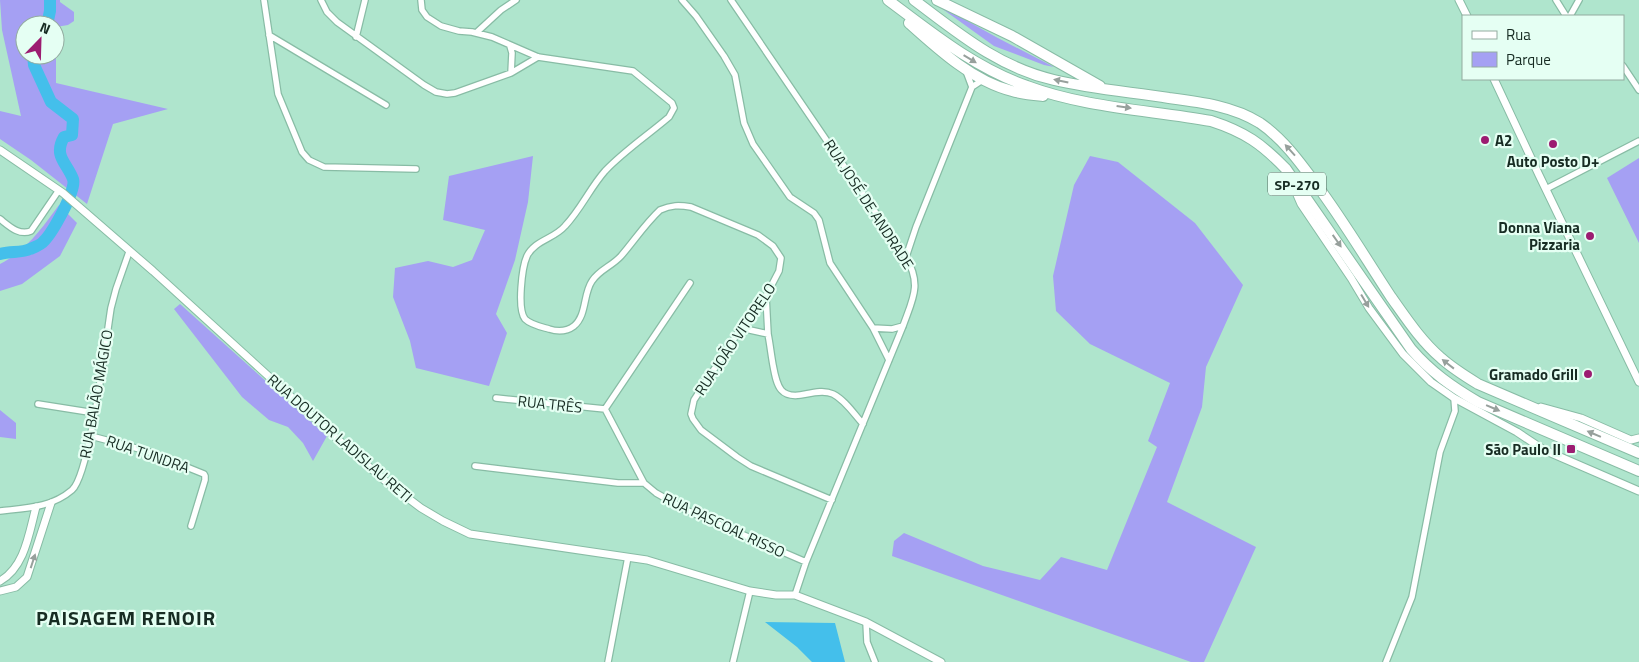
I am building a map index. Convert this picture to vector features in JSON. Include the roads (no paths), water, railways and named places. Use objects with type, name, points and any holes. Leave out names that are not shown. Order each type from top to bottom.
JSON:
[{"type":"highway","points":[[886,0],[925,37],[964,67],[984,79],[1013,91],[1082,101]]},
{"type":"highway","name":"SP-270","points":[[886,0],[957,51],[982,66],[1028,87],[1082,101],[1189,117],[1224,125],[1251,137],[1270,152],[1286,169],[1406,342],[1422,362],[1439,377],[1458,391],[1478,402],[1639,471]]},
{"type":"highway","name":"SP-270","points":[[914,0],[959,34],[1004,63],[1051,79],[1104,89],[1209,104],[1239,113],[1259,122],[1291,150],[1330,202],[1409,322],[1440,358],[1478,384],[1639,453]]},
{"type":"highway","points":[[937,0],[1012,36],[1069,67],[1104,89]]},
{"type":"street","points":[[264,0],[278,94],[302,152],[309,160],[324,167],[416,169]]},
{"type":"street","points":[[321,0],[336,22],[436,92],[447,94],[465,90],[510,73],[538,57]]},
{"type":"street","points":[[356,36],[365,0]]},
{"type":"street","points":[[421,0],[422,10],[427,17],[441,26],[492,37],[538,57]]},
{"type":"street","points":[[476,33],[501,10],[516,0]]},
{"type":"street","points":[[682,0],[696,16],[735,75],[744,123],[753,144],[790,197],[814,213],[820,220],[830,263],[873,328],[889,360]]},
{"type":"street","name":"RUA JOSÉ DE ANDRADE","points":[[731,0],[906,257],[916,281],[903,326],[806,562],[795,595]]},
{"type":"street","points":[[1459,0],[1466,15]]},
{"type":"street","points":[[1556,0],[1567,15]]},
{"type":"street","points":[[1569,15],[1578,0]]},
{"type":"street","points":[[269,36],[386,105]]},
{"type":"street","points":[[510,46],[512,53],[510,73]]},
{"type":"street","name":"RUA JOÃO VITORELO","points":[[538,57],[633,71],[672,103],[674,108],[669,117],[605,172],[566,226],[557,234],[537,244],[531,250],[525,264],[520,303],[521,312],[532,324],[557,331],[566,331],[572,327],[582,316],[588,290],[597,274],[621,256],[660,210],[668,206],[691,207],[758,235],[773,246],[781,258],[774,283],[741,328],[694,400],[691,414],[693,420],[702,430],[751,466],[832,500]]},
{"type":"street","points":[[964,67],[972,87]]},
{"type":"street","points":[[1624,68],[1639,90]]},
{"type":"street","points":[[906,257],[916,227],[972,87],[984,79]]},
{"type":"street","points":[[1494,80],[1639,382]]},
{"type":"street","points":[[1546,189],[1639,141]]},
{"type":"street","name":"RUA DOUTOR LADISLAU RETI","points":[[0,150],[61,192],[153,271],[384,480],[421,508],[443,521],[470,534],[628,557],[664,564],[750,591],[776,595],[795,595],[866,622],[941,662]]},
{"type":"street","points":[[1286,169],[1301,204],[1369,308],[1413,364],[1441,390],[1517,432],[1544,450],[1639,491]]},
{"type":"street","points":[[0,219],[25,234],[31,231],[61,192]]},
{"type":"street","name":"RUA BALÃO MÁGICO","points":[[0,511],[36,507],[51,503],[72,490],[77,484],[91,436],[111,308],[129,252]]},
{"type":"street","points":[[605,409],[690,283]]},
{"type":"street","points":[[766,296],[768,334],[776,381],[779,388],[792,396],[812,392],[831,393],[840,399],[863,424]]},
{"type":"street","points":[[873,328],[892,329],[903,326]]},
{"type":"street","points":[[741,328],[768,334]]},
{"type":"street","name":"RUA TRÊS","points":[[496,398],[605,409]]},
{"type":"street","points":[[1386,662],[1412,597],[1440,452],[1455,411],[1454,398]]},
{"type":"street","points":[[1519,402],[1568,414],[1639,444]]},
{"type":"street","points":[[38,404],[95,413]]},
{"type":"street","points":[[1455,411],[1468,406]]},
{"type":"street","name":"RUA PASCOAL RISSO","points":[[605,409],[644,483],[656,493],[688,512],[806,562]]},
{"type":"street","name":"RUA TUNDRA","points":[[91,436],[147,452],[204,474],[206,476],[191,526]]},
{"type":"street","points":[[1631,440],[1639,438]]},
{"type":"street","points":[[476,466],[618,483],[644,483]]},
{"type":"street","points":[[0,591],[16,587],[27,577],[51,503]]},
{"type":"street","points":[[0,581],[12,572],[20,562],[36,507]]},
{"type":"street","points":[[608,662],[628,557]]},
{"type":"street","points":[[733,662],[750,591]]},
{"type":"street","points":[[866,622],[867,642],[875,662]]},
{"type":"water","points":[[765,622],[835,623],[845,662],[812,662],[797,647]]},
{"type":"waterway","points":[[49,15],[50,0]]},
{"type":"waterway","points":[[0,254],[20,252],[38,246],[43,242],[63,211],[73,184],[73,179],[60,154],[64,137],[72,135],[73,119],[51,102],[34,65]]},
{"type":"place","name":"A2","points":[[1485,140]]},
{"type":"place","name":"Auto Posto D+","points":[[1553,144]]},
{"type":"place","name":"Donna Viana Pizzaria","points":[[1590,236]]},
{"type":"place","name":"Gramado Grill","points":[[1588,374]]},
{"type":"place","name":"São Paulo II","points":[[1571,449]]},
{"type":"district","name":"PAISAGEM RENOIR","points":[[126,617]]}]
